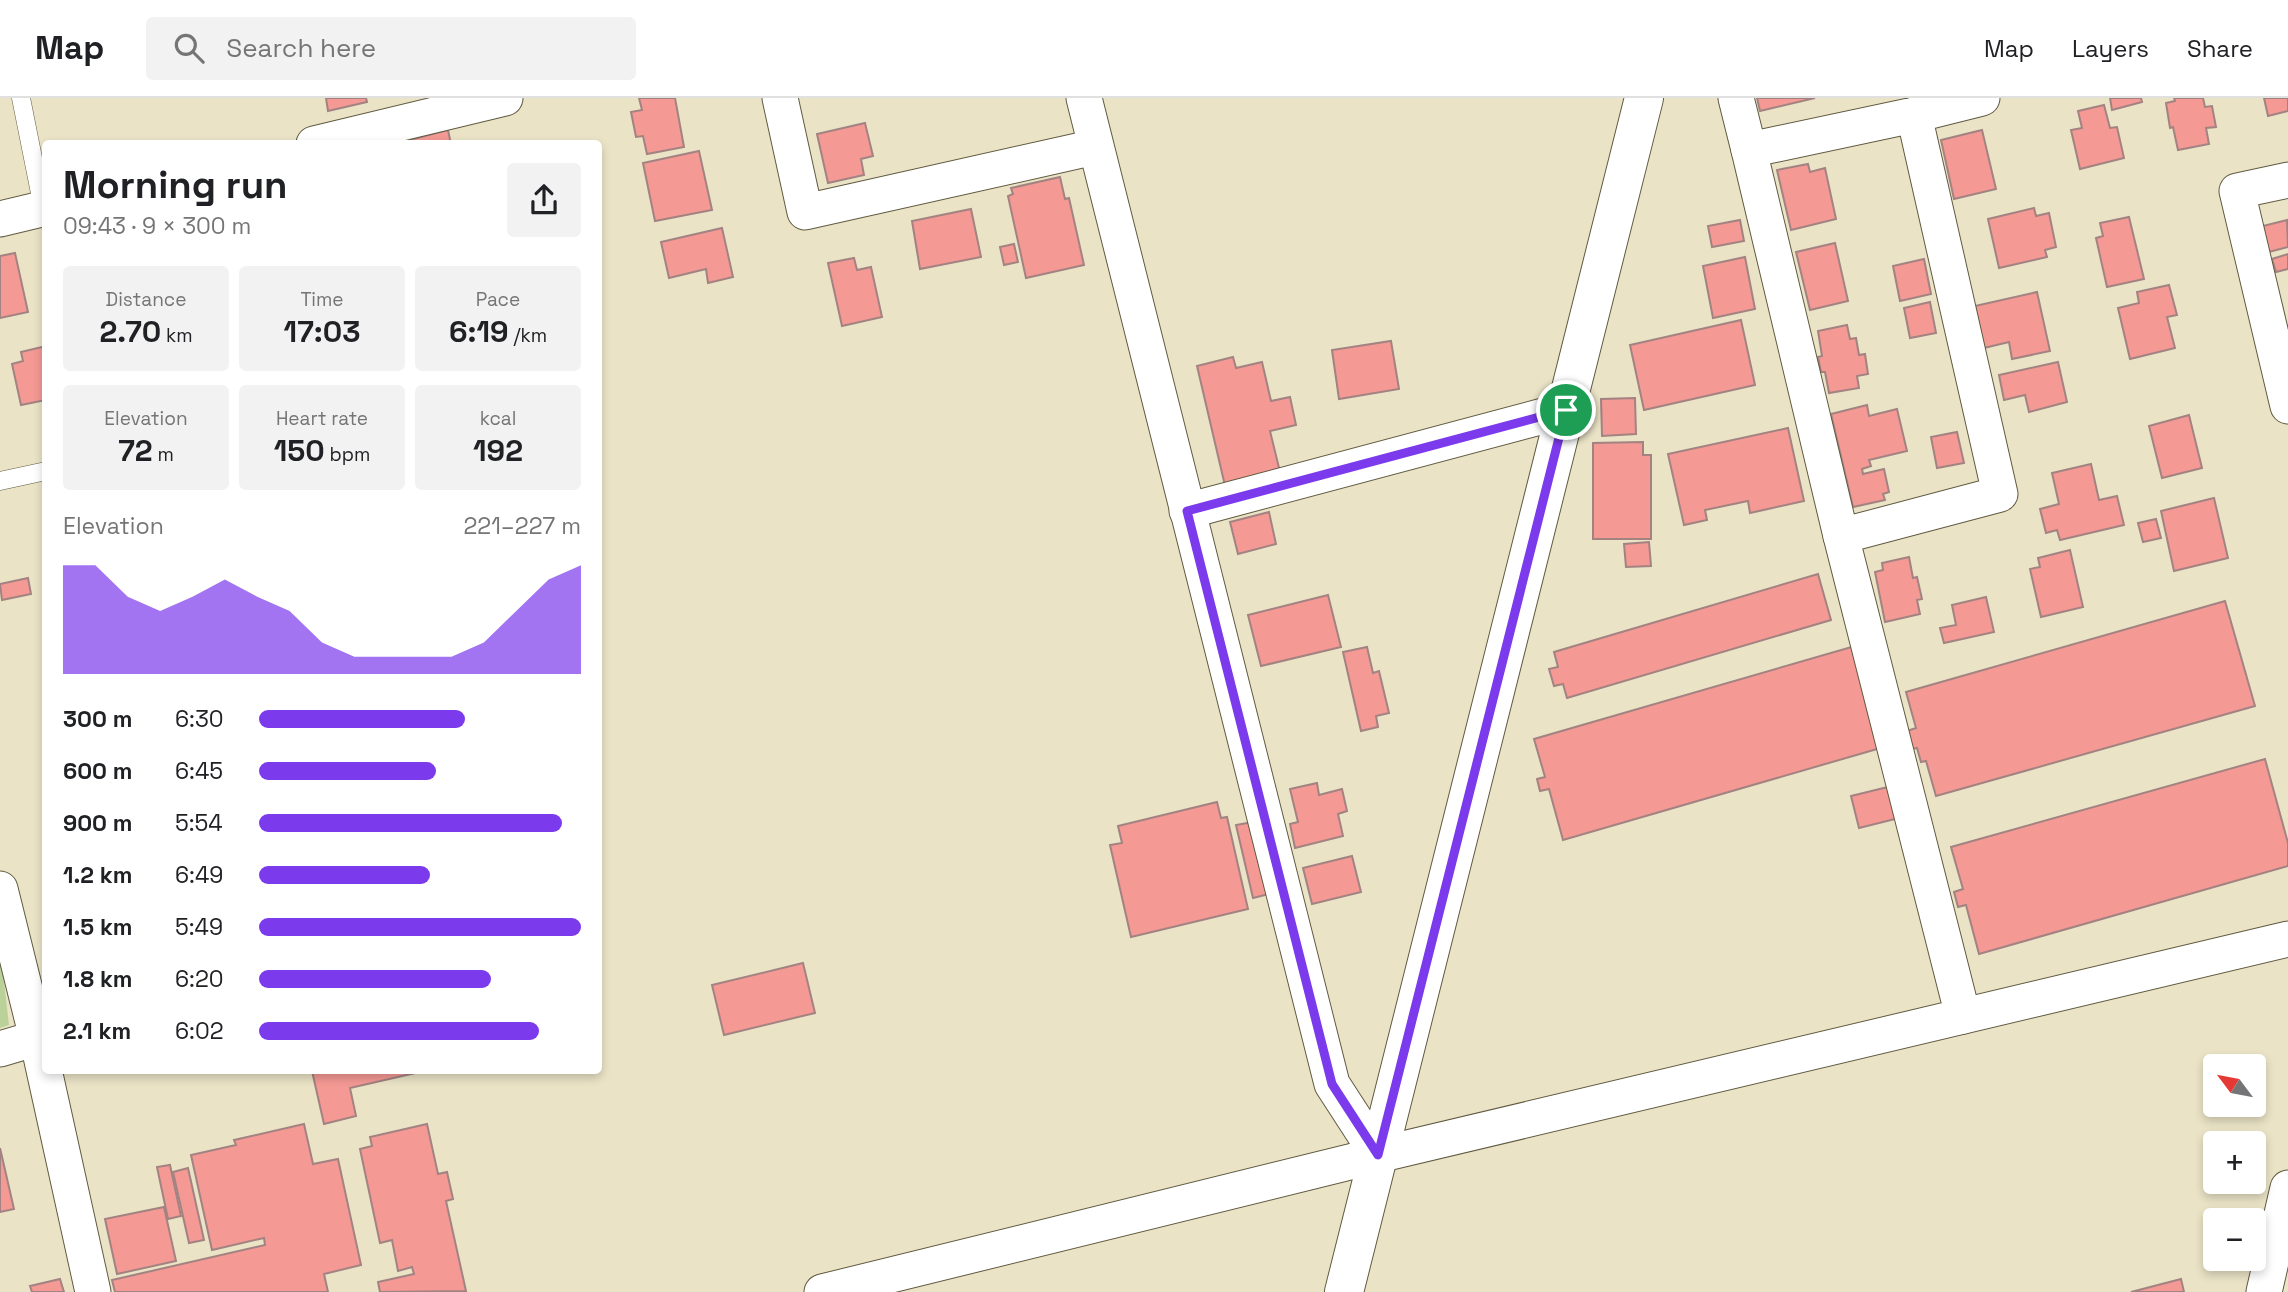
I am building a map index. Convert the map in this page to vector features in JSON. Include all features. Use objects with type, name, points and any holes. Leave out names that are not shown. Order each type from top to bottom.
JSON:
[{"type":"street","points":[[328,140],[450,104],[505,98]]},
{"type":"street","points":[[780,98],[805,212],[1095,148]]},
{"type":"street","points":[[1084,98],[1332,1084],[1378,1155]]},
{"type":"street","points":[[1343,1292],[1644,98]]},
{"type":"street","points":[[1735,98],[1841,536],[1963,1016]]},
{"type":"street","points":[[1749,150],[1982,98]]},
{"type":"street","points":[[1841,536],[2000,494],[1914,115]]},
{"type":"street","points":[[2288,180],[2237,191],[2288,406]]},
{"type":"street","points":[[0,219],[42,208]]},
{"type":"street","points":[[1187,511],[1566,410]]},
{"type":"street","points":[[0,889],[42,1061]]},
{"type":"street","points":[[822,1292],[1378,1155],[2288,939]]},
{"type":"street","points":[[0,1049],[37,1038]]},
{"type":"street","points":[[45,1074],[93,1292]]},
{"type":"street","points":[[2264,1292],[2288,1188]]},
{"type":"lane","points":[[21,98],[42,198]]},
{"type":"lane","points":[[0,481],[42,472]]},
{"type":"green space","points":[[0,948],[9,1025],[0,1028]]},
{"type":"building","points":[[326,98],[366,98],[367,102],[328,111]]},
{"type":"building","points":[[639,98],[675,98],[684,147],[647,154],[643,136],[636,137],[631,112],[642,110]]},
{"type":"building","points":[[1757,98],[1815,98],[1760,111]]},
{"type":"building","points":[[2110,98],[2141,98],[2142,102],[2112,110]]},
{"type":"building","points":[[2174,98],[2203,98],[2205,107],[2212,106],[2216,127],[2206,128],[2209,144],[2178,150],[2173,127],[2170,128],[2166,103],[2175,101]]},
{"type":"building","points":[[2264,98],[2288,98],[2288,111],[2268,116]]},
{"type":"building","points":[[2104,105],[2110,128],[2117,127],[2124,158],[2080,169],[2071,130],[2082,128],[2078,111]]},
{"type":"building","points":[[865,123],[873,156],[861,159],[864,175],[828,183],[817,134]]},
{"type":"building","points":[[448,130],[450,140],[409,140]]},
{"type":"building","points":[[1982,130],[1996,189],[1954,199],[1941,140]]},
{"type":"building","points":[[699,151],[712,210],[655,221],[643,163]]},
{"type":"building","points":[[1808,164],[1810,172],[1825,168],[1836,219],[1791,230],[1777,170]]},
{"type":"building","points":[[1060,177],[1065,199],[1069,198],[1084,265],[1026,278],[1008,196],[1013,194],[1011,188]]},
{"type":"building","points":[[2034,208],[2036,216],[2049,213],[2056,247],[2045,250],[2047,257],[1999,268],[1988,219]]},
{"type":"building","points":[[971,209],[981,257],[920,269],[912,221]]},
{"type":"building","points":[[2129,217],[2144,279],[2107,287],[2096,238],[2103,236],[2100,223]]},
{"type":"building","points":[[1740,220],[1744,241],[1712,247],[1708,226]]},
{"type":"building","points":[[2287,220],[2288,247],[2265,253],[2259,227]]},
{"type":"building","points":[[722,228],[733,277],[708,283],[706,269],[669,278],[661,242]]},
{"type":"building","points":[[1835,243],[1848,301],[1810,310],[1796,252]]},
{"type":"building","points":[[1014,244],[1018,262],[1004,265],[1000,247]]},
{"type":"building","points":[[15,253],[28,312],[0,318],[0,256]]},
{"type":"building","points":[[2288,254],[2288,269],[2276,272],[2272,259]]},
{"type":"building","points":[[1745,257],[1755,309],[1713,318],[1703,266]]},
{"type":"building","points":[[854,258],[857,270],[871,267],[882,317],[842,326],[828,263]]},
{"type":"building","points":[[1924,259],[1931,294],[1900,301],[1893,266]]},
{"type":"building","points":[[2169,285],[2177,315],[2167,317],[2175,348],[2130,359],[2118,308],[2139,303],[2137,292]]},
{"type":"building","points":[[2037,292],[2050,351],[2012,359],[2009,342],[1984,348],[1975,306]]},
{"type":"building","points":[[1930,302],[1936,333],[1910,338],[1904,308]]},
{"type":"building","points":[[1741,320],[1755,385],[1644,410],[1630,345]]},
{"type":"building","points":[[1847,325],[1850,339],[1856,338],[1859,355],[1865,354],[1868,374],[1857,376],[1859,388],[1829,393],[1825,372],[1821,372],[1818,357],[1822,356],[1818,331]]},
{"type":"building","points":[[1391,341],[1399,389],[1339,399],[1332,350]]},
{"type":"building","points":[[42,347],[42,401],[21,405],[12,364],[23,361],[21,352]]},
{"type":"building","points":[[1233,357],[1236,368],[1262,362],[1271,401],[1290,397],[1296,425],[1270,431],[1281,476],[1226,490],[1197,366]]},
{"type":"building","points":[[2058,362],[2067,402],[2029,412],[2025,395],[2004,400],[1999,375]]},
{"type":"building","points":[[1635,398],[1636,434],[1602,436],[1601,399]]},
{"type":"building","points":[[1867,405],[1869,416],[1897,409],[1907,451],[1869,460],[1871,466],[1862,469],[1863,474],[1884,469],[1889,492],[1883,494],[1885,500],[1853,507],[1831,414]]},
{"type":"building","points":[[2189,415],[2202,468],[2162,478],[2149,426]]},
{"type":"building","points":[[1788,428],[1804,501],[1750,513],[1748,501],[1705,510],[1707,520],[1684,525],[1668,454]]},
{"type":"building","points":[[1957,432],[1964,463],[1937,468],[1931,437]]},
{"type":"building","points":[[1643,442],[1643,455],[1651,455],[1651,539],[1593,539],[1593,443]]},
{"type":"building","points":[[2091,464],[2099,500],[2117,496],[2124,525],[2060,540],[2057,530],[2046,533],[2040,509],[2059,504],[2052,473]]},
{"type":"building","points":[[2214,498],[2228,558],[2174,571],[2161,511]]},
{"type":"building","points":[[1269,512],[1276,544],[1238,554],[1230,522]]},
{"type":"building","points":[[2156,519],[2161,538],[2143,542],[2138,523]]},
{"type":"building","points":[[1649,542],[1651,566],[1626,567],[1624,544]]},
{"type":"building","points":[[2070,550],[2083,607],[2041,617],[2030,569],[2040,567],[2038,558]]},
{"type":"building","points":[[1909,557],[1913,578],[1917,577],[1922,599],[1917,600],[1920,614],[1885,622],[1875,572],[1883,570],[1882,563]]},
{"type":"building","points":[[1818,574],[1831,620],[1567,698],[1563,684],[1554,686],[1549,669],[1558,667],[1554,652]]},
{"type":"building","points":[[28,578],[31,594],[2,600],[0,584]]},
{"type":"building","points":[[1328,595],[1341,647],[1261,666],[1248,615]]},
{"type":"building","points":[[1986,597],[1994,632],[1944,643],[1940,628],[1956,625],[1952,605]]},
{"type":"building","points":[[2225,601],[2255,706],[1936,796],[1926,761],[1921,762],[1917,748],[1912,749],[1907,731],[1916,728],[1906,692]]},
{"type":"building","points":[[1855,646],[1884,747],[1563,840],[1549,789],[1540,791],[1537,779],[1545,777],[1534,739]]},
{"type":"building","points":[[1367,647],[1373,673],[1379,671],[1389,713],[1376,716],[1378,727],[1361,731],[1343,652]]},
{"type":"building","points":[[2265,759],[2288,843],[2288,866],[1979,954],[1966,905],[1958,907],[1954,892],[1963,889],[1951,847]]},
{"type":"building","points":[[1317,783],[1319,795],[1342,789],[1347,811],[1338,814],[1343,836],[1295,848],[1290,824],[1298,822],[1290,789]]},
{"type":"building","points":[[1896,785],[1903,817],[1859,828],[1851,796]]},
{"type":"building","points":[[1217,802],[1221,818],[1227,817],[1248,909],[1131,937],[1110,845],[1122,843],[1118,826]]},
{"type":"building","points":[[1253,822],[1269,894],[1253,898],[1236,825]]},
{"type":"building","points":[[1352,856],[1361,892],[1312,904],[1303,868]]},
{"type":"building","points":[[803,963],[815,1013],[724,1035],[712,985]]},
{"type":"building","points":[[313,1074],[411,1074],[350,1088],[356,1116],[324,1124]]},
{"type":"building","points":[[304,1124],[313,1164],[338,1159],[361,1265],[324,1274],[328,1292],[115,1292],[112,1280],[265,1245],[264,1238],[212,1250],[191,1155],[236,1145],[234,1140]]},
{"type":"building","points":[[427,1124],[438,1174],[447,1172],[453,1199],[446,1201],[466,1291],[380,1292],[378,1282],[414,1274],[412,1267],[398,1271],[392,1240],[380,1243],[360,1149],[372,1146],[370,1137]]},
{"type":"building","points":[[0,1148],[14,1209],[0,1212]]},
{"type":"building","points":[[170,1165],[181,1216],[168,1219],[157,1167]]},
{"type":"building","points":[[188,1168],[204,1240],[189,1243],[173,1172]]},
{"type":"building","points":[[164,1207],[176,1261],[117,1274],[105,1219]]},
{"type":"building","points":[[60,1279],[64,1292],[32,1292],[30,1286]]},
{"type":"building","points":[[2181,1279],[2184,1292],[2131,1292]]},
{"type":"route","points":[[1566,410],[1378,1155],[1332,1084],[1187,511],[1566,410]]}]
